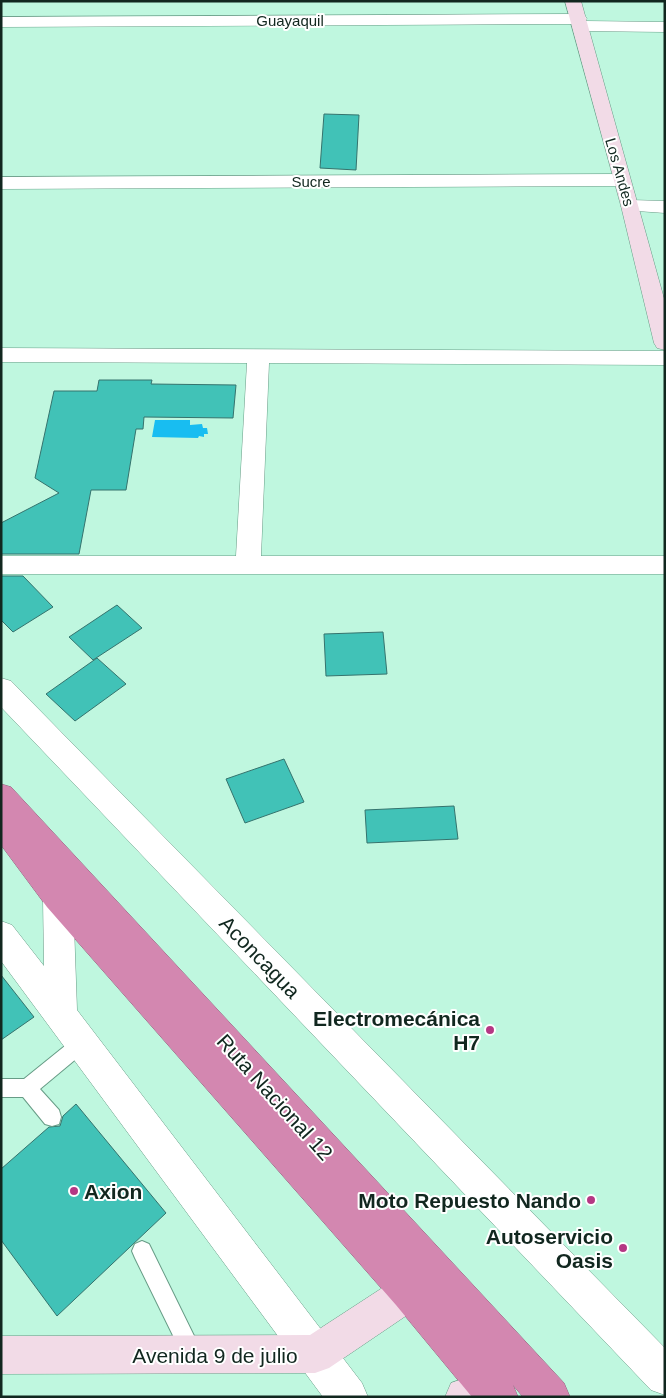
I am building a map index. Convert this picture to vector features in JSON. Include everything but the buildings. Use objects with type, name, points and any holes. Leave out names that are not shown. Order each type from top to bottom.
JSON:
[{"type":"highway","name":"Ruta Nacional 12","points":[[1,796],[550,1397]]},
{"type":"highway","name":"Ruta Nacional 12","points":[[1,821],[58,897],[410,1292],[485,1394]]},
{"type":"main road","name":"Los Andes","points":[[573,1],[630,206],[665,343]]},
{"type":"main road","name":"Avenida 9 de julio","points":[[1,1355],[315,1354],[410,1292]]},
{"type":"street","name":"Guayaquil","points":[[1,22],[580,23],[665,27]]},
{"type":"street","name":"Sucre","points":[[1,183],[622,180]]},
{"type":"street","points":[[630,206],[665,206]]},
{"type":"street","points":[[1,355],[665,358]]},
{"type":"street","points":[[248,565],[258,357]]},
{"type":"street","points":[[1,564],[665,565]]},
{"type":"street","name":"Aconcagua","points":[[1,689],[665,1376]]},
{"type":"street","points":[[58,897],[61,1014]]},
{"type":"street","points":[[1,935],[348,1397]]},
{"type":"lane","points":[[1,1088],[27,1088],[82,1042]]},
{"type":"lane","points":[[27,1088],[52,1117]]},
{"type":"lane","points":[[142,1251],[193,1355]]},
{"type":"water","points":[[155,420],[190,420],[190,425],[202,424],[203,428],[207,428],[208,434],[198,438],[152,437]]},
{"type":"place","name":"Electromecánica H7","points":[[490,1030]]},
{"type":"place","name":"Axion","points":[[74,1191]]},
{"type":"place","name":"Moto Repuesto Nando","points":[[591,1200]]},
{"type":"place","name":"Autoservicio Oasis","points":[[623,1248]]}]
